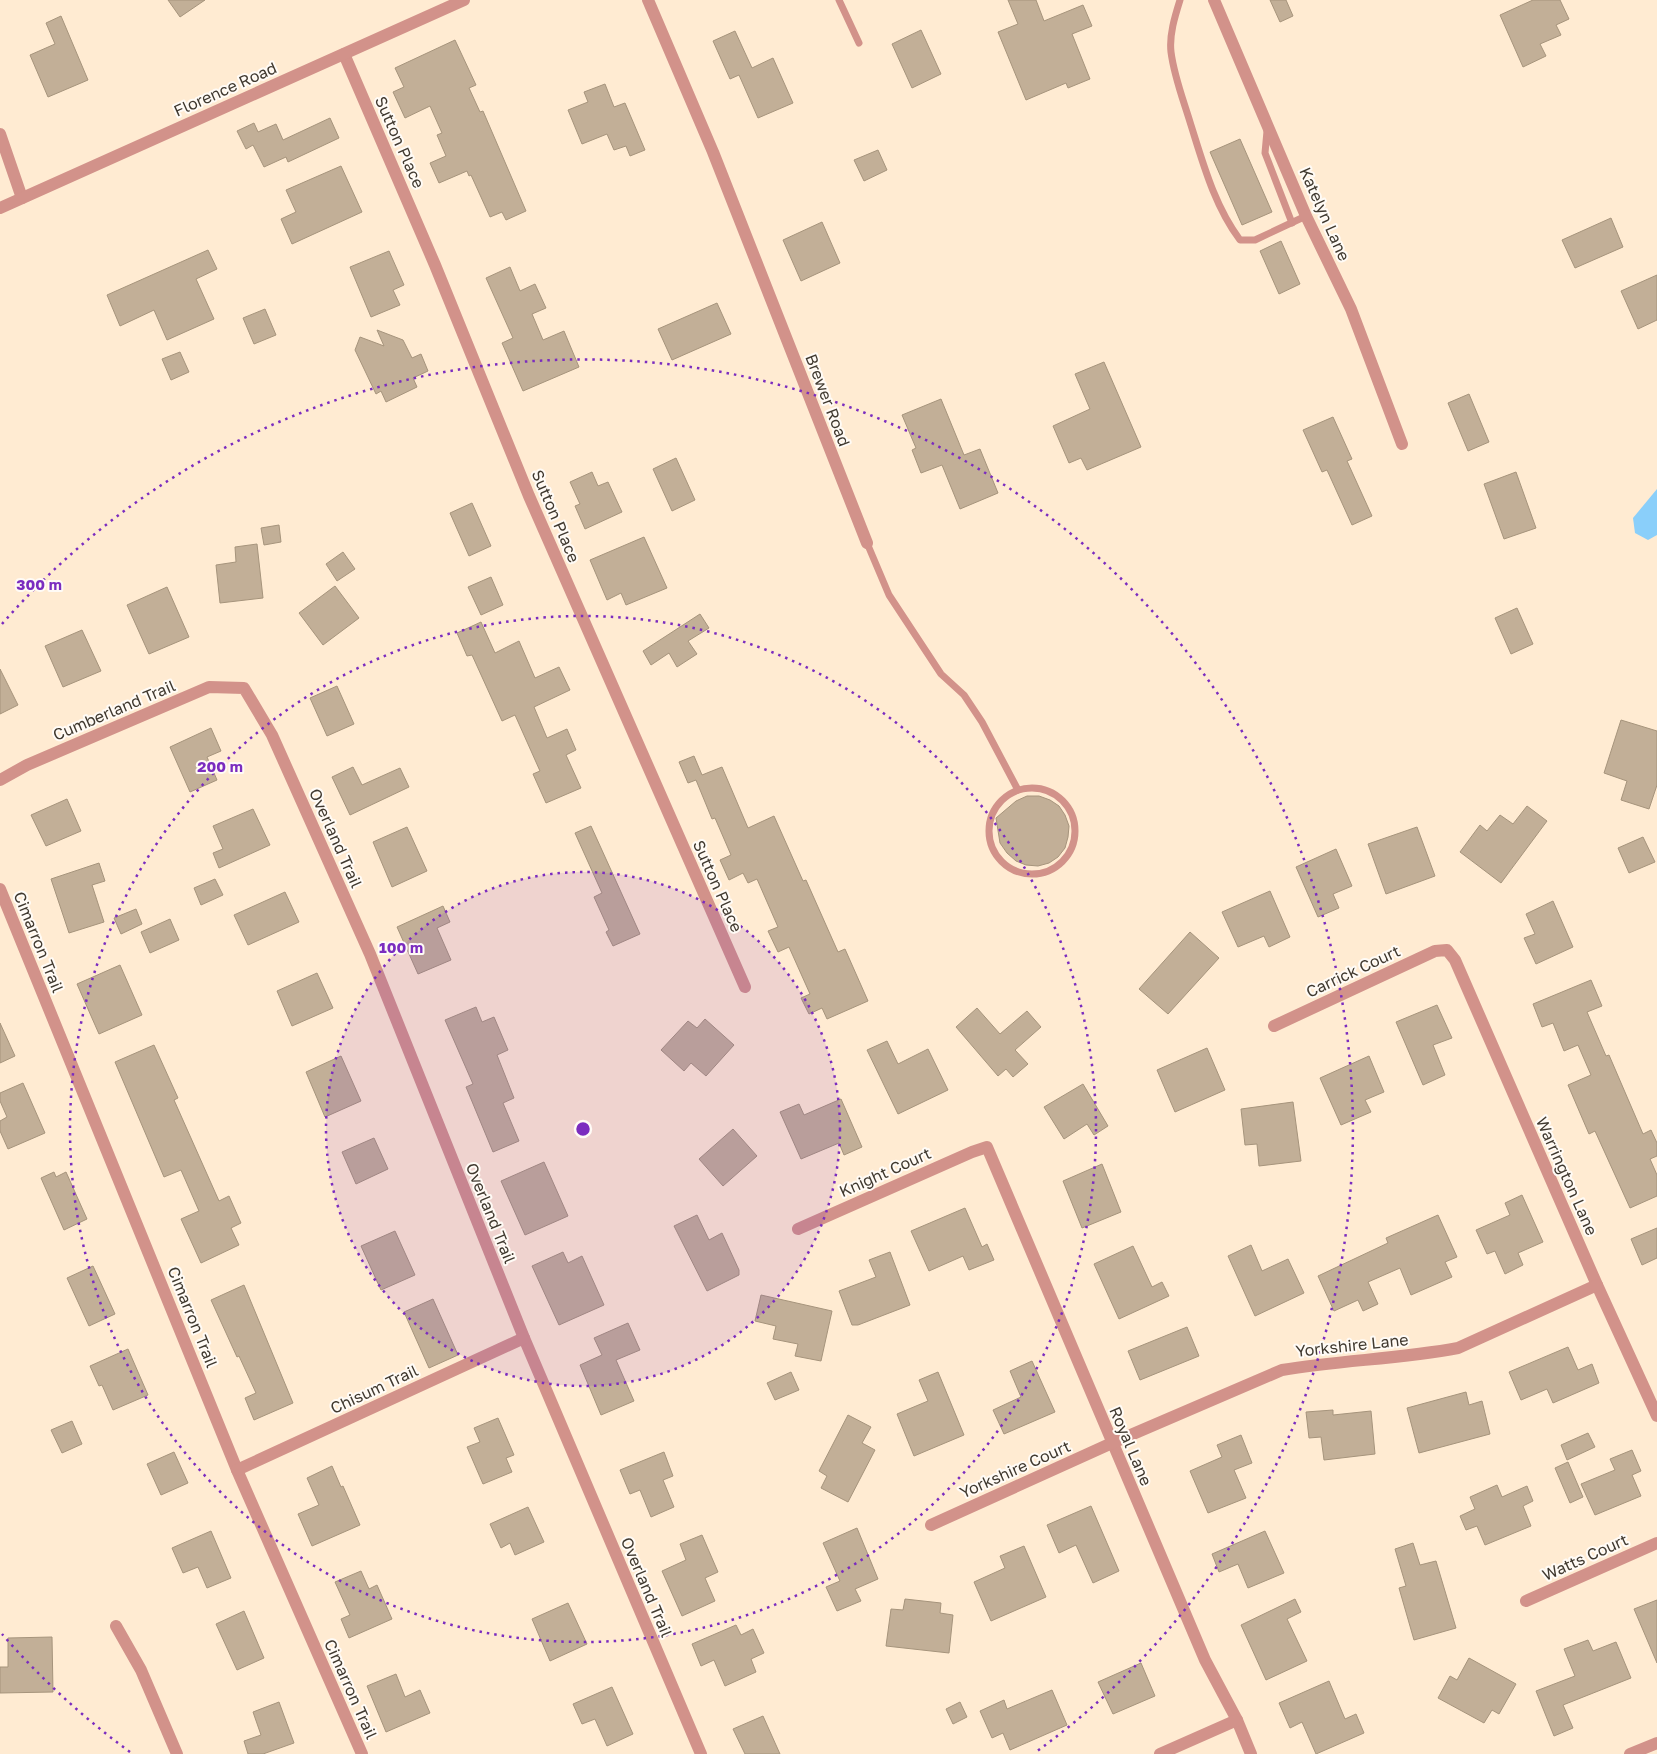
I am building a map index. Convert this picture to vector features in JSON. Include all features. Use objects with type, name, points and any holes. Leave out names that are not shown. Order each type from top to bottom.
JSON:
[{"type":"street","name":"Florence Road","points":[[0,208],[464,0]]},
{"type":"street","name":"Brewer Road","points":[[648,0],[713,152],[867,543]]},
{"type":"street","name":"Katelyn Lane","points":[[1214,0],[1306,216],[1351,309],[1402,444]]},
{"type":"street","name":"Sutton Place","points":[[344,54],[435,265],[533,505],[745,987]]},
{"type":"street","points":[[0,134],[22,198]]},
{"type":"street","name":"Cumberland Trail","points":[[0,780],[27,765],[209,687],[244,688]]},
{"type":"street","name":"Overland Trail","points":[[244,688],[272,735],[370,954],[524,1338],[701,1754]]},
{"type":"street","name":"Cimarron Trail","points":[[0,889],[237,1470],[362,1754]]},
{"type":"street","name":"Carrick Court","points":[[1274,1026],[1435,951],[1447,950]]},
{"type":"street","name":"Warrington Lane","points":[[1447,950],[1455,960],[1597,1285],[1657,1416]]},
{"type":"street","name":"Knight Court","points":[[798,1229],[987,1147]]},
{"type":"street","name":"Royal Lane","points":[[987,1147],[1204,1660],[1237,1720],[1252,1754]]},
{"type":"street","name":"Yorkshire Lane","points":[[1112,1443],[1282,1370],[1433,1353],[1458,1348],[1597,1285]]},
{"type":"street","name":"Chisum Trail","points":[[237,1470],[524,1338]]},
{"type":"street","name":"Yorkshire Court","points":[[931,1525],[1112,1443]]},
{"type":"street","name":"Watts Court","points":[[1526,1601],[1657,1543]]},
{"type":"street","points":[[116,1626],[141,1670],[177,1754]]},
{"type":"street","points":[[1160,1754],[1237,1720]]},
{"type":"street","points":[[1630,1754],[1657,1743]]},
{"type":"lane","points":[[839,0],[859,43]]},
{"type":"lane","points":[[1180,0],[1174,17],[1170,51],[1178,85],[1208,180],[1229,225],[1240,240],[1255,240],[1306,216]]},
{"type":"lane","points":[[1268,126],[1265,153],[1292,223]]},
{"type":"lane","name":"Brewer Road","points":[[867,543],[889,595],[941,674],[964,695],[982,722],[1018,790]]},
{"type":"lane","points":[[1037,788],[1051,791],[1063,800],[1071,811],[1076,825],[1075,839],[1070,853],[1061,864],[1048,871],[1034,874],[1020,873],[1007,867],[997,857],[990,844],[988,830],[991,816],[998,803],[1009,794],[1018,790],[1037,788]]},
{"type":"water","points":[[1657,489],[1657,535],[1648,540],[1635,533],[1633,518]]},
{"type":"building","points":[[168,0],[205,0],[180,17]]},
{"type":"building","points":[[1008,0],[1036,0],[1044,21],[1083,5],[1092,26],[1072,34],[1090,79],[1068,88],[1066,83],[1026,100],[998,32],[1018,24]]},
{"type":"building","points":[[1270,0],[1286,0],[1293,16],[1280,22]]},
{"type":"building","points":[[1533,0],[1560,0],[1569,19],[1556,25],[1561,35],[1540,44],[1546,56],[1523,67],[1500,15]]},
{"type":"building","points":[[61,16],[88,80],[48,97],[30,55],[55,44],[46,23]]},
{"type":"building","points":[[921,30],[941,74],[912,88],[892,44]]},
{"type":"building","points":[[735,31],[752,68],[773,58],[793,103],[758,118],[739,75],[730,79],[713,41]]},
{"type":"building","points":[[455,40],[476,85],[469,88],[480,112],[483,111],[526,211],[506,220],[502,212],[490,217],[471,175],[469,176],[467,171],[439,183],[430,163],[446,156],[437,135],[442,133],[430,106],[405,118],[393,92],[404,87],[395,68]]},
{"type":"building","points":[[605,84],[614,107],[625,103],[645,150],[630,156],[626,146],[614,150],[607,134],[582,144],[568,110],[588,102],[584,92]]},
{"type":"building","points":[[330,118],[339,138],[288,162],[286,157],[264,167],[253,145],[246,149],[237,131],[254,123],[258,132],[276,124],[283,140]]},
{"type":"building","points":[[1240,139],[1272,212],[1242,225],[1210,152]]},
{"type":"building","points":[[878,150],[887,170],[864,181],[854,160]]},
{"type":"building","points":[[341,166],[362,212],[292,244],[281,219],[296,212],[286,190]]},
{"type":"building","points":[[1611,218],[1623,247],[1575,268],[1562,240]]},
{"type":"building","points":[[822,222],[840,263],[801,281],[783,240]]},
{"type":"building","points":[[1281,241],[1300,284],[1279,294],[1260,251]]},
{"type":"building","points":[[208,250],[217,269],[196,279],[214,319],[167,340],[154,310],[120,326],[107,295]]},
{"type":"building","points":[[389,251],[404,285],[393,290],[400,305],[371,317],[350,267]]},
{"type":"building","points":[[510,267],[520,291],[535,284],[546,308],[532,314],[543,340],[564,331],[579,367],[523,391],[502,343],[513,338],[486,278]]},
{"type":"building","points":[[1657,275],[1657,320],[1638,329],[1621,291]]},
{"type":"building","points":[[717,303],[731,334],[672,360],[658,329]]},
{"type":"building","points":[[265,309],[276,335],[254,344],[243,318]]},
{"type":"building","points":[[377,330],[403,340],[412,358],[421,354],[428,371],[413,378],[417,387],[386,402],[381,391],[376,394],[355,350],[360,337],[384,346]]},
{"type":"building","points":[[180,352],[189,372],[171,380],[162,359]]},
{"type":"building","points":[[1104,362],[1141,447],[1087,470],[1081,458],[1069,463],[1053,426],[1090,409],[1075,374]]},
{"type":"building","points":[[1469,394],[1489,442],[1468,451],[1448,403]]},
{"type":"building","points":[[941,399],[964,455],[980,449],[998,493],[960,509],[942,465],[921,473],[912,450],[916,448],[902,415]]},
{"type":"building","points":[[1333,417],[1352,459],[1347,461],[1372,516],[1352,525],[1327,470],[1322,472],[1303,430]]},
{"type":"building","points":[[676,458],[695,500],[672,511],[653,469]]},
{"type":"building","points":[[592,472],[598,486],[608,482],[622,512],[585,529],[575,506],[580,504],[570,482]]},
{"type":"building","points":[[1516,472],[1536,528],[1504,539],[1484,484]]},
{"type":"building","points":[[472,503],[491,546],[469,556],[450,513]]},
{"type":"building","points":[[279,525],[281,542],[264,545],[261,528]]},
{"type":"building","points":[[644,537],[667,588],[626,605],[621,593],[607,600],[590,560]]},
{"type":"building","points":[[257,544],[263,598],[220,603],[216,565],[236,562],[235,547]]},
{"type":"building","points":[[343,552],[355,569],[337,581],[326,564]]},
{"type":"building","points":[[491,577],[503,605],[481,615],[468,587]]},
{"type":"building","points":[[335,586],[359,618],[323,645],[299,613]]},
{"type":"building","points":[[167,587],[189,637],[149,654],[127,605]]},
{"type":"building","points":[[1517,608],[1533,644],[1511,654],[1495,618]]},
{"type":"building","points":[[700,614],[709,628],[688,641],[697,654],[677,667],[669,653],[651,665],[643,651]]},
{"type":"building","points":[[481,622],[495,653],[519,641],[535,678],[559,667],[570,690],[534,707],[547,738],[567,729],[576,750],[566,755],[581,788],[546,803],[533,774],[540,771],[515,715],[502,721],[472,655],[467,656],[457,633]]},
{"type":"building","points":[[82,630],[101,671],[63,687],[45,646]]},
{"type":"building","points":[[0,669],[18,705],[0,714]]},
{"type":"building","points":[[337,686],[354,724],[327,736],[310,698]]},
{"type":"building","points":[[1621,720],[1657,731],[1657,785],[1649,809],[1621,800],[1627,781],[1604,773]]},
{"type":"building","points":[[211,728],[221,751],[207,757],[217,780],[190,792],[170,747]]},
{"type":"building","points":[[694,756],[702,775],[722,767],[748,828],[774,816],[803,881],[806,880],[838,952],[845,949],[868,1001],[827,1019],[822,1008],[809,1014],[801,998],[810,994],[789,947],[778,952],[768,931],[778,927],[757,879],[748,883],[743,873],[729,880],[720,860],[731,855],[715,818],[712,819],[696,780],[688,783],[679,762]]},
{"type":"building","points":[[353,767],[362,785],[400,768],[409,787],[350,815],[332,777]]},
{"type":"building","points":[[1027,796],[1039,796],[1059,806],[1069,826],[1065,848],[1058,857],[1049,863],[1038,866],[1026,865],[1016,861],[1007,853],[1000,843],[996,818],[1016,801]]},
{"type":"building","points":[[67,799],[81,831],[46,846],[31,815]]},
{"type":"building","points":[[1527,806],[1547,821],[1501,883],[1460,852],[1480,825],[1487,831],[1500,815],[1513,824]]},
{"type":"building","points":[[253,809],[270,845],[219,868],[213,853],[223,849],[213,826]]},
{"type":"building","points":[[591,826],[640,934],[613,946],[606,932],[609,930],[594,897],[602,893],[575,833]]},
{"type":"building","points":[[407,827],[427,871],[392,887],[373,842]]},
{"type":"building","points":[[1417,827],[1435,876],[1386,894],[1368,844]]},
{"type":"building","points":[[1643,837],[1655,862],[1629,873],[1618,848]]},
{"type":"building","points":[[1336,849],[1352,886],[1333,894],[1339,908],[1318,917],[1296,867]]},
{"type":"building","points":[[99,863],[105,881],[92,885],[104,922],[69,933],[51,879]]},
{"type":"building","points":[[215,879],[223,895],[201,905],[194,888]]},
{"type":"building","points":[[1270,891],[1290,937],[1269,947],[1264,936],[1238,947],[1222,912]]},
{"type":"building","points":[[285,892],[299,922],[248,945],[234,915]]},
{"type":"building","points":[[1553,901],[1573,947],[1536,964],[1524,938],[1535,934],[1526,914]]},
{"type":"building","points":[[443,906],[450,922],[437,928],[451,960],[418,974],[397,927]]},
{"type":"building","points":[[136,909],[142,924],[121,934],[114,918]]},
{"type":"building","points":[[170,919],[179,940],[150,953],[141,932]]},
{"type":"building","points":[[1190,932],[1219,958],[1168,1014],[1139,989]]},
{"type":"building","points":[[120,965],[142,1015],[99,1034],[77,984]]},
{"type":"building","points":[[317,973],[333,1008],[292,1026],[277,991]]},
{"type":"building","points":[[1591,980],[1602,1006],[1587,1012],[1606,1056],[1609,1055],[1643,1134],[1651,1130],[1657,1143],[1657,1156],[1650,1159],[1657,1175],[1657,1196],[1630,1208],[1595,1131],[1589,1134],[1568,1085],[1591,1075],[1578,1045],[1564,1051],[1553,1023],[1542,1027],[1533,1004]]},
{"type":"building","points":[[1437,1005],[1452,1038],[1433,1045],[1445,1075],[1423,1085],[1396,1022]]},
{"type":"building","points":[[476,1007],[482,1022],[494,1017],[508,1050],[497,1055],[514,1098],[503,1103],[519,1141],[493,1152],[466,1087],[473,1084],[445,1020]]},
{"type":"building","points":[[977,1008],[1000,1034],[1027,1011],[1041,1027],[1015,1050],[1028,1064],[1013,1077],[1006,1069],[998,1076],[956,1027]]},
{"type":"building","points":[[705,1019],[734,1045],[706,1076],[691,1063],[684,1071],[661,1050],[688,1021],[697,1028]]},
{"type":"building","points":[[0,1023],[15,1056],[0,1063]]},
{"type":"building","points":[[887,1041],[898,1064],[928,1049],[948,1090],[898,1114],[867,1050]]},
{"type":"building","points":[[154,1045],[178,1098],[174,1100],[219,1201],[229,1196],[241,1223],[231,1228],[239,1245],[201,1263],[181,1219],[199,1211],[181,1170],[164,1177],[115,1062]]},
{"type":"building","points":[[1207,1048],[1225,1090],[1175,1112],[1157,1070]]},
{"type":"building","points":[[341,1056],[361,1101],[325,1117],[306,1072]]},
{"type":"building","points":[[1369,1056],[1384,1092],[1365,1100],[1371,1112],[1341,1125],[1320,1078]]},
{"type":"building","points":[[23,1083],[45,1133],[8,1149],[0,1131],[0,1121],[7,1117],[0,1101],[0,1093]]},
{"type":"building","points":[[1083,1084],[1108,1126],[1094,1135],[1087,1124],[1064,1139],[1044,1107]]},
{"type":"building","points":[[841,1099],[862,1147],[844,1155],[839,1143],[801,1159],[780,1112],[799,1104],[804,1115]]},
{"type":"building","points":[[1293,1102],[1301,1161],[1259,1166],[1257,1144],[1245,1145],[1241,1109]]},
{"type":"building","points":[[733,1129],[757,1156],[723,1186],[699,1159]]},
{"type":"building","points":[[374,1138],[388,1169],[356,1184],[342,1152]]},
{"type":"building","points":[[544,1162],[568,1216],[525,1235],[501,1181]]},
{"type":"building","points":[[1102,1164],[1121,1212],[1082,1228],[1063,1181]]},
{"type":"building","points":[[54,1172],[56,1177],[66,1172],[87,1219],[64,1230],[41,1178]]},
{"type":"building","points":[[1522,1195],[1543,1242],[1518,1253],[1523,1265],[1505,1274],[1495,1251],[1487,1254],[1476,1230],[1510,1215],[1505,1203]]},
{"type":"building","points":[[965,1208],[982,1247],[987,1244],[994,1260],[969,1270],[963,1256],[929,1271],[911,1231]]},
{"type":"building","points":[[697,1215],[709,1240],[722,1233],[739,1270],[739,1275],[707,1291],[674,1226]]},
{"type":"building","points":[[1438,1215],[1457,1257],[1445,1262],[1452,1277],[1411,1295],[1400,1268],[1368,1282],[1378,1304],[1363,1311],[1358,1300],[1334,1311],[1318,1276],[1388,1243],[1386,1238]]},
{"type":"building","points":[[1657,1228],[1657,1258],[1642,1265],[1631,1239]]},
{"type":"building","points":[[395,1231],[415,1275],[381,1290],[361,1246]]},
{"type":"building","points":[[1251,1245],[1262,1271],[1288,1259],[1304,1293],[1255,1316],[1228,1256]]},
{"type":"building","points":[[1133,1246],[1152,1287],[1162,1282],[1169,1296],[1119,1319],[1094,1264]]},
{"type":"building","points":[[563,1252],[568,1263],[582,1256],[604,1305],[559,1325],[532,1266]]},
{"type":"building","points":[[890,1252],[910,1305],[858,1325],[852,1325],[839,1291],[876,1277],[869,1260]]},
{"type":"building","points":[[93,1266],[115,1314],[89,1326],[67,1278]]},
{"type":"building","points":[[244,1285],[293,1403],[254,1420],[245,1398],[256,1393],[211,1300]]},
{"type":"building","points":[[761,1295],[832,1311],[821,1361],[795,1356],[798,1344],[773,1339],[776,1326],[755,1321]]},
{"type":"building","points":[[433,1299],[458,1355],[429,1368],[404,1312]]},
{"type":"building","points":[[628,1323],[640,1350],[616,1360],[634,1401],[601,1415],[580,1365],[602,1355],[594,1338]]},
{"type":"building","points":[[1187,1327],[1199,1356],[1140,1380],[1128,1351]]},
{"type":"building","points":[[1568,1347],[1578,1370],[1592,1364],[1599,1383],[1553,1403],[1547,1389],[1521,1400],[1509,1372]]},
{"type":"building","points":[[128,1349],[148,1395],[113,1410],[102,1385],[99,1386],[90,1366]]},
{"type":"building","points":[[1032,1361],[1055,1412],[1004,1434],[993,1410],[1021,1397],[1010,1371]]},
{"type":"building","points":[[791,1372],[799,1390],[775,1400],[767,1383]]},
{"type":"building","points":[[938,1372],[964,1435],[914,1456],[897,1414],[928,1401],[919,1380]]},
{"type":"building","points":[[1466,1392],[1469,1405],[1482,1401],[1490,1434],[1419,1453],[1407,1408]]},
{"type":"building","points":[[1333,1410],[1333,1415],[1371,1411],[1375,1454],[1324,1460],[1321,1437],[1309,1438],[1306,1412]]},
{"type":"building","points":[[848,1415],[871,1427],[862,1443],[875,1450],[848,1502],[821,1488],[827,1476],[819,1471]]},
{"type":"building","points":[[498,1418],[514,1455],[506,1458],[512,1472],[483,1484],[467,1447],[480,1442],[474,1428]]},
{"type":"building","points":[[72,1421],[82,1444],[62,1453],[51,1430]]},
{"type":"building","points":[[1588,1433],[1595,1447],[1567,1460],[1561,1445]]},
{"type":"building","points":[[1241,1435],[1252,1463],[1234,1470],[1246,1498],[1208,1513],[1190,1471],[1222,1457],[1217,1445]]},
{"type":"building","points":[[1632,1450],[1641,1471],[1632,1475],[1641,1496],[1595,1515],[1581,1484],[1615,1470],[1610,1459]]},
{"type":"building","points":[[174,1452],[188,1483],[161,1495],[147,1464]]},
{"type":"building","points":[[664,1452],[673,1476],[663,1480],[674,1507],[651,1517],[640,1490],[630,1494],[620,1470]]},
{"type":"building","points":[[1568,1462],[1583,1497],[1570,1503],[1555,1468]]},
{"type":"building","points":[[332,1466],[360,1525],[312,1546],[298,1514],[319,1505],[307,1478]]},
{"type":"building","points":[[1497,1485],[1502,1497],[1527,1486],[1533,1501],[1523,1506],[1531,1526],[1485,1545],[1477,1526],[1466,1530],[1460,1516],[1475,1509],[1470,1497]]},
{"type":"building","points":[[1091,1506],[1119,1571],[1093,1583],[1076,1545],[1059,1553],[1047,1525]]},
{"type":"building","points":[[528,1507],[544,1542],[515,1555],[510,1543],[501,1548],[490,1524]]},
{"type":"building","points":[[857,1528],[878,1579],[855,1589],[861,1601],[837,1611],[826,1587],[840,1581],[823,1543]]},
{"type":"building","points":[[211,1531],[231,1578],[207,1588],[198,1567],[183,1573],[172,1548]]},
{"type":"building","points":[[1265,1531],[1284,1573],[1248,1588],[1238,1564],[1219,1572],[1212,1554]]},
{"type":"building","points":[[702,1535],[718,1572],[705,1578],[715,1601],[682,1616],[662,1571],[686,1560],[680,1544]]},
{"type":"building","points":[[1413,1543],[1420,1565],[1436,1561],[1456,1628],[1414,1640],[1399,1588],[1406,1586],[1395,1549]]},
{"type":"building","points":[[1024,1546],[1046,1597],[991,1621],[974,1582],[1005,1568],[1000,1556]]},
{"type":"building","points":[[361,1571],[369,1589],[377,1585],[392,1619],[349,1638],[341,1619],[350,1615],[335,1582]]},
{"type":"building","points":[[905,1599],[941,1603],[940,1613],[953,1615],[949,1653],[886,1646],[891,1609],[903,1610]]},
{"type":"building","points":[[1295,1599],[1301,1612],[1287,1619],[1307,1661],[1266,1680],[1241,1625]]},
{"type":"building","points":[[1657,1600],[1657,1663],[1634,1609]]},
{"type":"building","points":[[568,1603],[587,1644],[550,1661],[532,1619]]},
{"type":"building","points":[[244,1611],[264,1658],[237,1670],[216,1624]]},
{"type":"building","points":[[736,1625],[741,1635],[753,1629],[764,1653],[751,1659],[756,1672],[725,1686],[714,1660],[701,1666],[692,1644]]},
{"type":"building","points":[[52,1637],[53,1692],[0,1693],[0,1667],[8,1667],[8,1638]]},
{"type":"building","points":[[1588,1640],[1593,1651],[1616,1642],[1631,1678],[1563,1705],[1573,1728],[1554,1736],[1536,1691],[1575,1676],[1564,1649]]},
{"type":"building","points":[[1469,1658],[1516,1684],[1499,1714],[1492,1710],[1484,1723],[1438,1698],[1450,1676],[1457,1680]]},
{"type":"building","points":[[1141,1663],[1155,1696],[1113,1714],[1098,1682]]},
{"type":"building","points":[[396,1674],[405,1697],[420,1690],[430,1713],[386,1732],[367,1686]]},
{"type":"building","points":[[1329,1681],[1345,1719],[1356,1714],[1364,1733],[1316,1754],[1302,1722],[1290,1728],[1279,1703]]},
{"type":"building","points":[[612,1687],[633,1734],[607,1746],[595,1719],[582,1724],[573,1704]]},
{"type":"building","points":[[1052,1690],[1067,1725],[1010,1750],[1003,1733],[992,1738],[980,1711],[1004,1700],[1007,1709]]},
{"type":"building","points":[[279,1702],[294,1743],[263,1754],[248,1754],[244,1741],[261,1735],[253,1712]]},
{"type":"building","points":[[960,1702],[967,1717],[953,1724],[946,1709]]},
{"type":"building","points":[[763,1716],[780,1754],[745,1754],[733,1729]]}]
